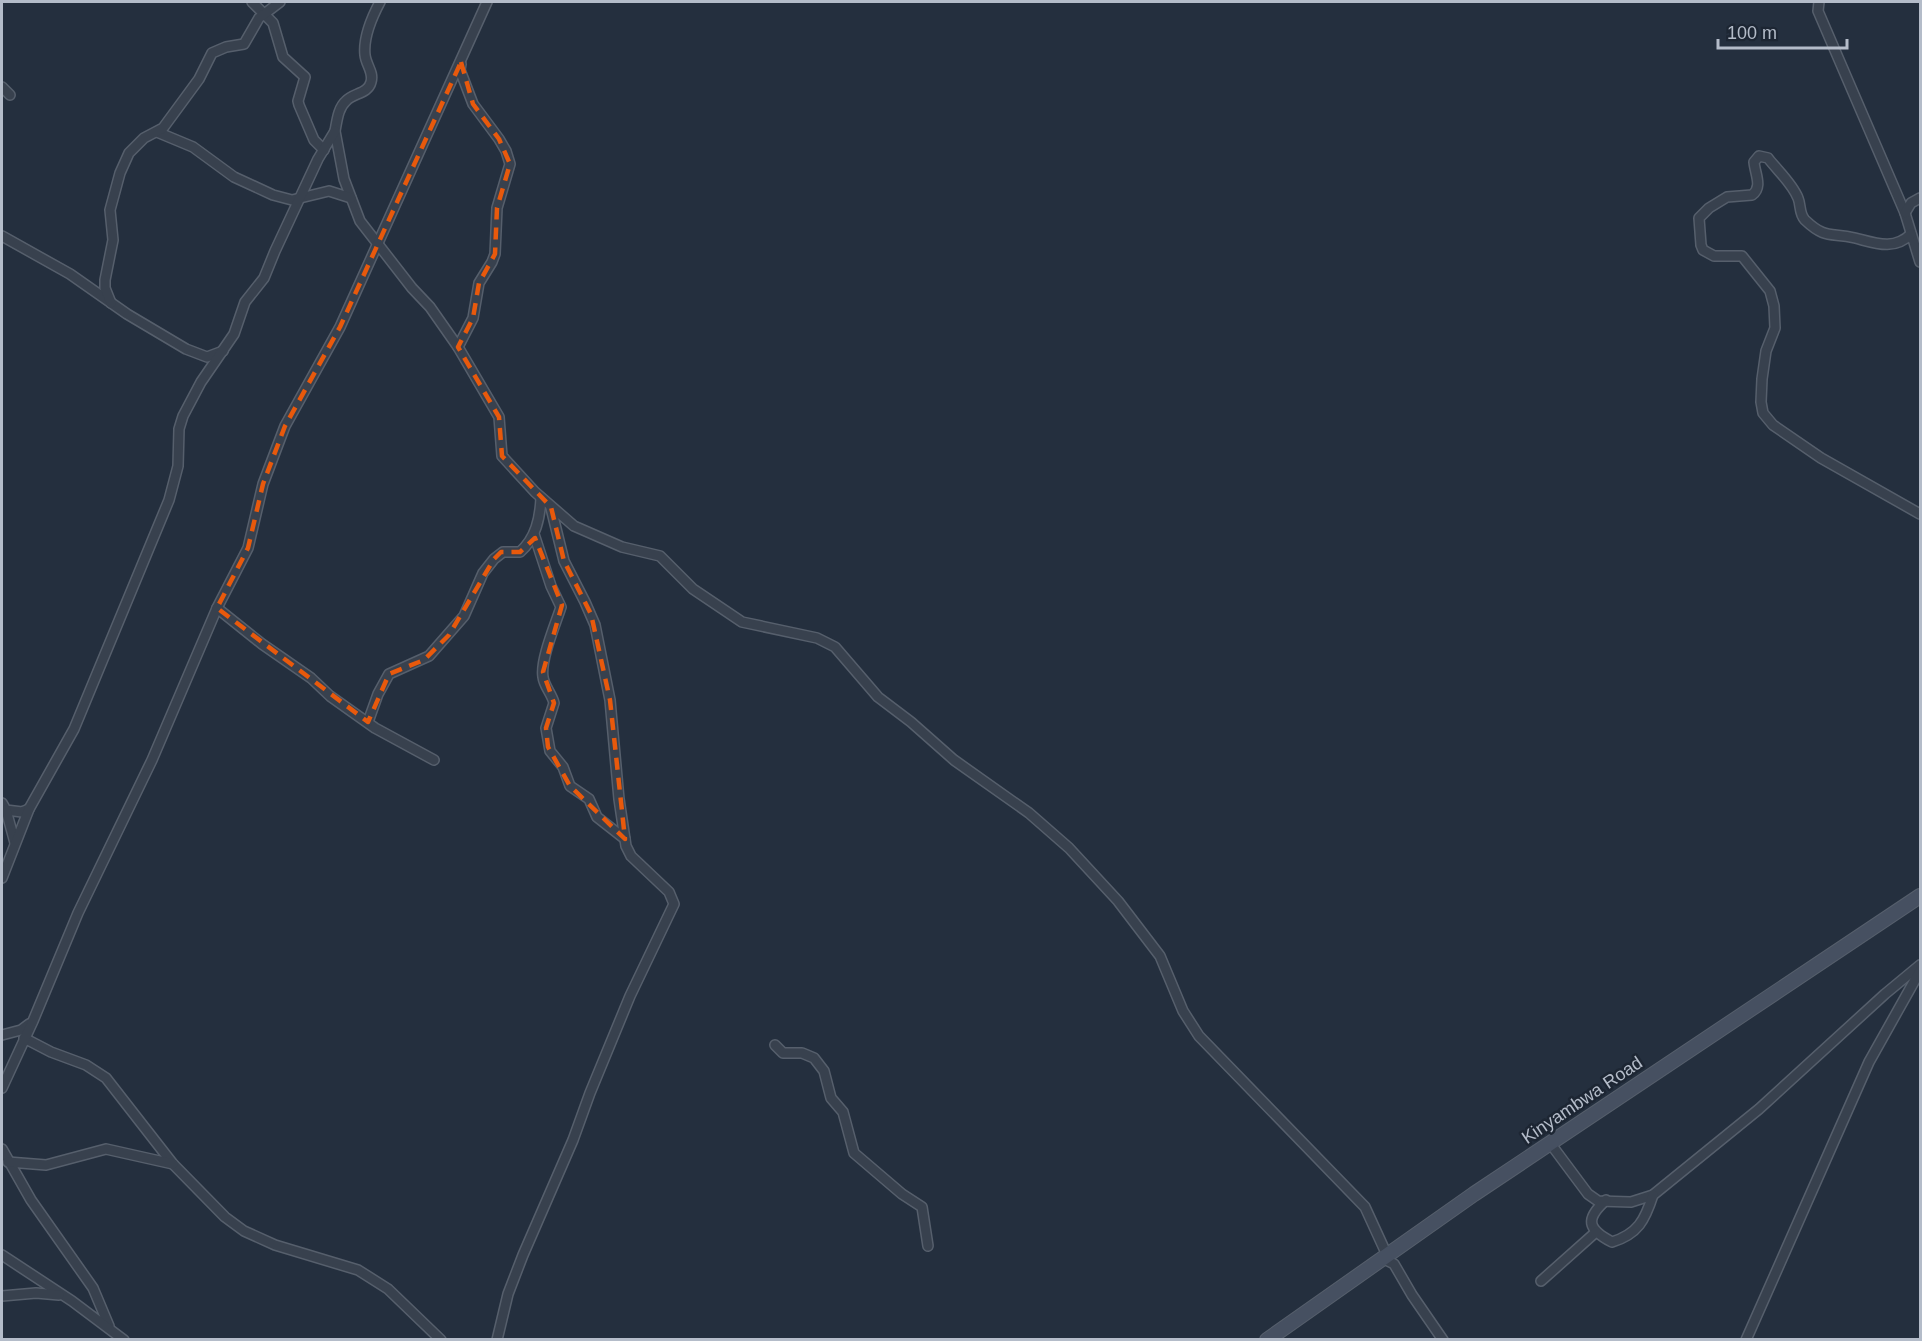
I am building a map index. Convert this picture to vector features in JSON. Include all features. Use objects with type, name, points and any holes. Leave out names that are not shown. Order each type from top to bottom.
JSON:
[{"type":"street","points":[[252,2],[274,27],[283,57],[305,77],[298,105],[310,134],[324,150]]},
{"type":"street","points":[[111,303],[105,288],[105,280],[113,240],[110,219],[112,197],[129,153],[144,138],[164,128],[199,79],[212,53],[226,46],[244,44],[263,14],[280,2]]},
{"type":"street","points":[[2,1088],[78,913],[152,760],[217,608],[248,548],[263,484],[285,426],[340,327],[487,2]]},
{"type":"street","points":[[1819,2],[1818,11],[1905,213],[1920,262]]},
{"type":"street","points":[[2,878],[29,809],[74,729],[169,500],[178,466],[179,429],[183,416],[201,382],[234,334],[246,302],[264,278],[300,198],[335,132],[339,111],[345,101],[368,89],[372,81],[365,55],[365,45],[377,5]]},
{"type":"street","points":[[458,347],[473,318],[478,283],[492,262],[498,198],[510,164],[507,151],[472,104],[460,70],[461,62]]},
{"type":"street","points":[[2,87],[10,95]]},
{"type":"street","points":[[157,132],[193,147],[241,181],[286,199],[329,191],[351,198]]},
{"type":"street","points":[[335,132],[344,178],[360,221],[377,245],[430,307],[458,347],[499,417],[502,456],[541,498],[574,526],[622,547],[660,556],[693,589],[742,622],[761,628],[817,638],[835,647],[878,697],[911,722],[954,760],[1029,813],[1069,848],[1118,901],[1160,956],[1183,1011],[1199,1036],[1365,1207],[1371,1215],[1385,1257],[1394,1264],[1443,1340]]},
{"type":"street","points":[[1911,234],[1905,241],[1884,245],[1852,237],[1825,235],[1805,219],[1795,190],[1764,156],[1759,156],[1754,162],[1758,189],[1756,193],[1727,196],[1702,215],[1699,223],[1703,250],[1714,256],[1742,256],[1773,298],[1775,328],[1766,351],[1761,402],[1763,412],[1773,425],[1821,458],[1920,514]]},
{"type":"street","points":[[1905,213],[1911,202],[1920,198]]},
{"type":"street","points":[[2,236],[70,274],[111,303],[199,355],[207,357],[223,351]]},
{"type":"street","points":[[368,722],[378,694],[389,674],[429,657],[464,616],[483,573],[494,559],[503,552],[520,552],[532,539],[541,498]]},
{"type":"street","points":[[498,1340],[507,1294],[573,1140],[590,1092],[630,996],[674,904],[669,892],[631,856],[625,839],[610,700],[595,625],[564,561],[551,507]]},
{"type":"street","points":[[534,534],[551,586],[561,607],[543,672],[543,678],[554,703],[546,728],[548,747],[563,767],[570,786],[589,799],[597,817],[625,839]]},
{"type":"street","points":[[217,608],[262,644],[311,678],[330,696],[368,722],[434,760]]},
{"type":"street","points":[[4,806],[22,812],[29,809]]},
{"type":"street","points":[[4,806],[15,843]]},
{"type":"street","name":"Kinyambwa Road","points":[[1267,1340],[1550,1143],[1920,896]]},
{"type":"street","points":[[1550,1143],[1588,1194],[1598,1201],[1631,1202],[1653,1195],[1759,1109],[1920,965]]},
{"type":"street","points":[[1746,1340],[1869,1062],[1920,972]]},
{"type":"street","points":[[2,1035],[21,1030],[33,1021]]},
{"type":"street","points":[[24,1038],[100,1073],[173,1164],[225,1217],[244,1231],[276,1245],[358,1270],[388,1289],[441,1340]]},
{"type":"street","points":[[775,1045],[783,1053],[802,1053],[814,1058],[824,1071],[831,1098],[843,1112],[854,1153],[902,1194],[922,1207],[928,1245]]},
{"type":"street","points":[[2,1149],[31,1200],[93,1288],[109,1326]]},
{"type":"street","points":[[8,1162],[46,1165],[106,1149],[173,1164]]},
{"type":"street","points":[[1606,1200],[1593,1212],[1593,1228],[1612,1242],[1626,1238],[1647,1215],[1653,1195]]},
{"type":"street","points":[[1541,1281],[1596,1232]]},
{"type":"street","points":[[2,1255],[109,1326],[124,1340]]},
{"type":"street","points":[[2,1296],[36,1293],[64,1296]]},
{"type":"highlighted area","points":[[461,62],[473,104],[499,139],[510,164],[497,208],[495,254],[479,283],[473,318],[458,347],[499,417],[502,456],[551,507],[564,561],[591,614],[610,700],[625,839],[570,786],[548,747],[546,728],[554,703],[543,672],[562,605],[535,538],[520,552],[501,552],[494,559],[449,635],[424,660],[389,674],[368,722],[217,608],[248,548],[263,484],[285,426],[340,327]]}]
